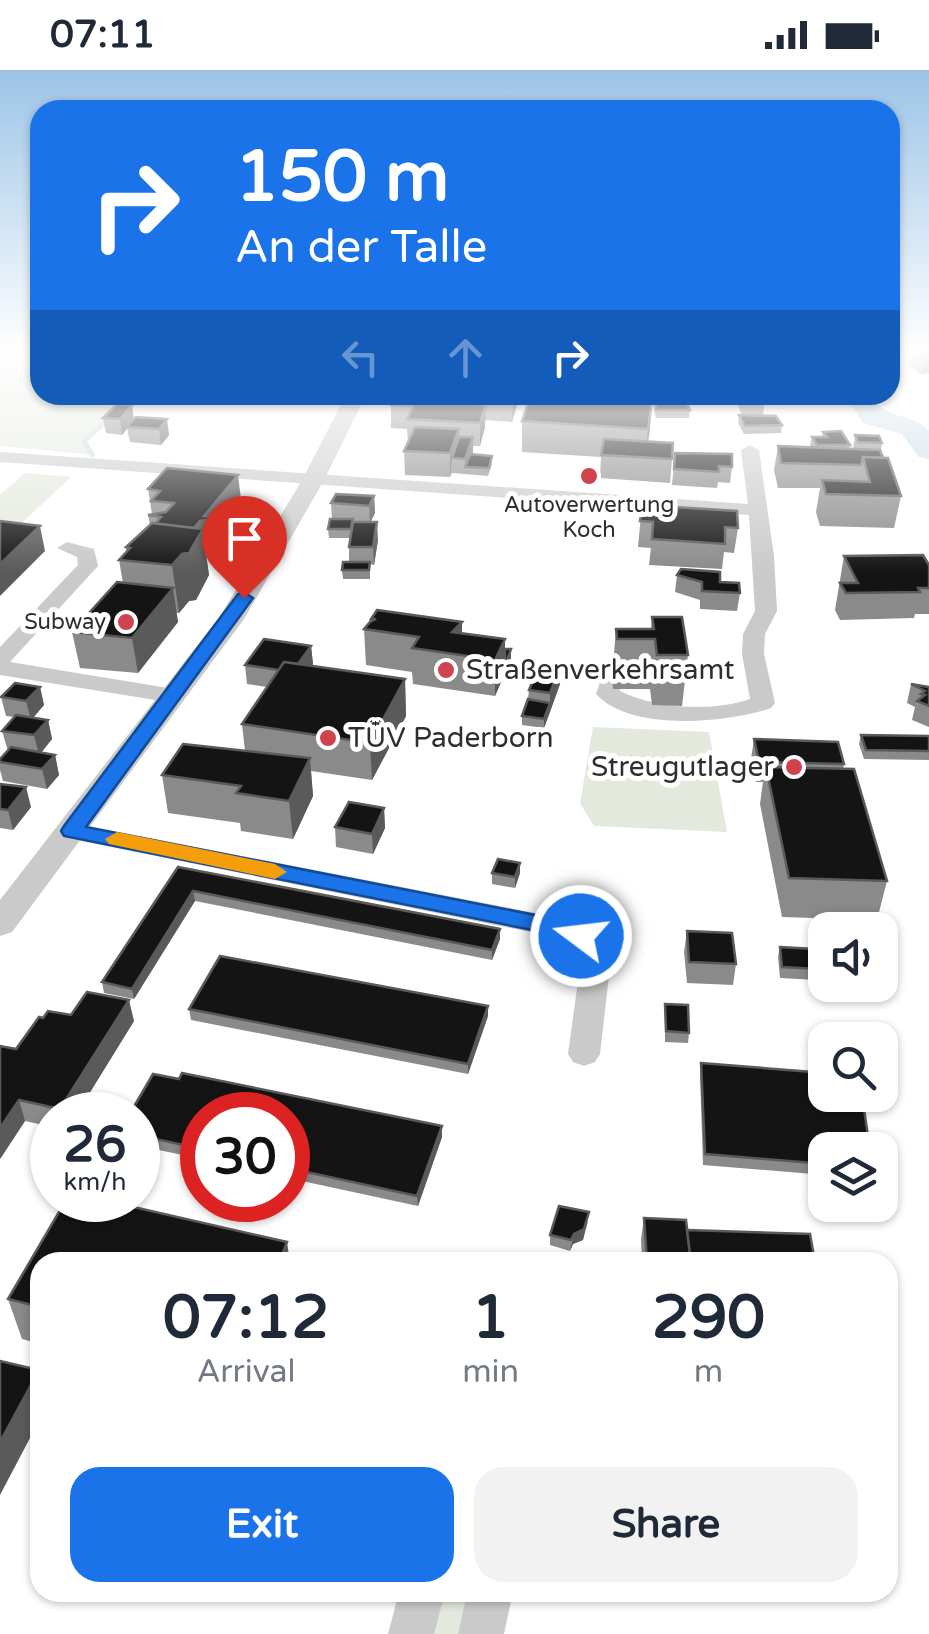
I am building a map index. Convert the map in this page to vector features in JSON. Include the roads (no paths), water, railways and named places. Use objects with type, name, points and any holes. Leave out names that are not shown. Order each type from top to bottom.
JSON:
[{"type":"street","points":[[0,924],[232,619],[340,426]]},
{"type":"street","points":[[609,684],[608,694],[642,710],[736,712],[762,703],[753,654],[754,634],[766,611],[750,450]]},
{"type":"street","points":[[0,457],[312,482],[757,510]]},
{"type":"street","points":[[68,548],[87,553],[88,566],[0,663],[8,671],[174,696]]},
{"type":"street","points":[[72,831],[556,927],[581,936],[596,958],[584,1054]]},
{"type":"street","points":[[411,1634],[419,1602]]},
{"type":"street","points":[[481,1634],[488,1602]]},
{"type":"waterway","points":[[92,455],[84,441],[101,426]]},
{"type":"waterway","points":[[905,426],[917,433],[929,451]]},
{"type":"place","name":"Autoverwertung Koch","points":[[589,476]]},
{"type":"place","name":"Subway","points":[[126,622]]},
{"type":"place","name":"Straßenverkehrsamt","points":[[446,670]]},
{"type":"place","name":"TÜV Paderborn","points":[[328,738]]},
{"type":"place","name":"Streugutlager","points":[[794,767]]}]
